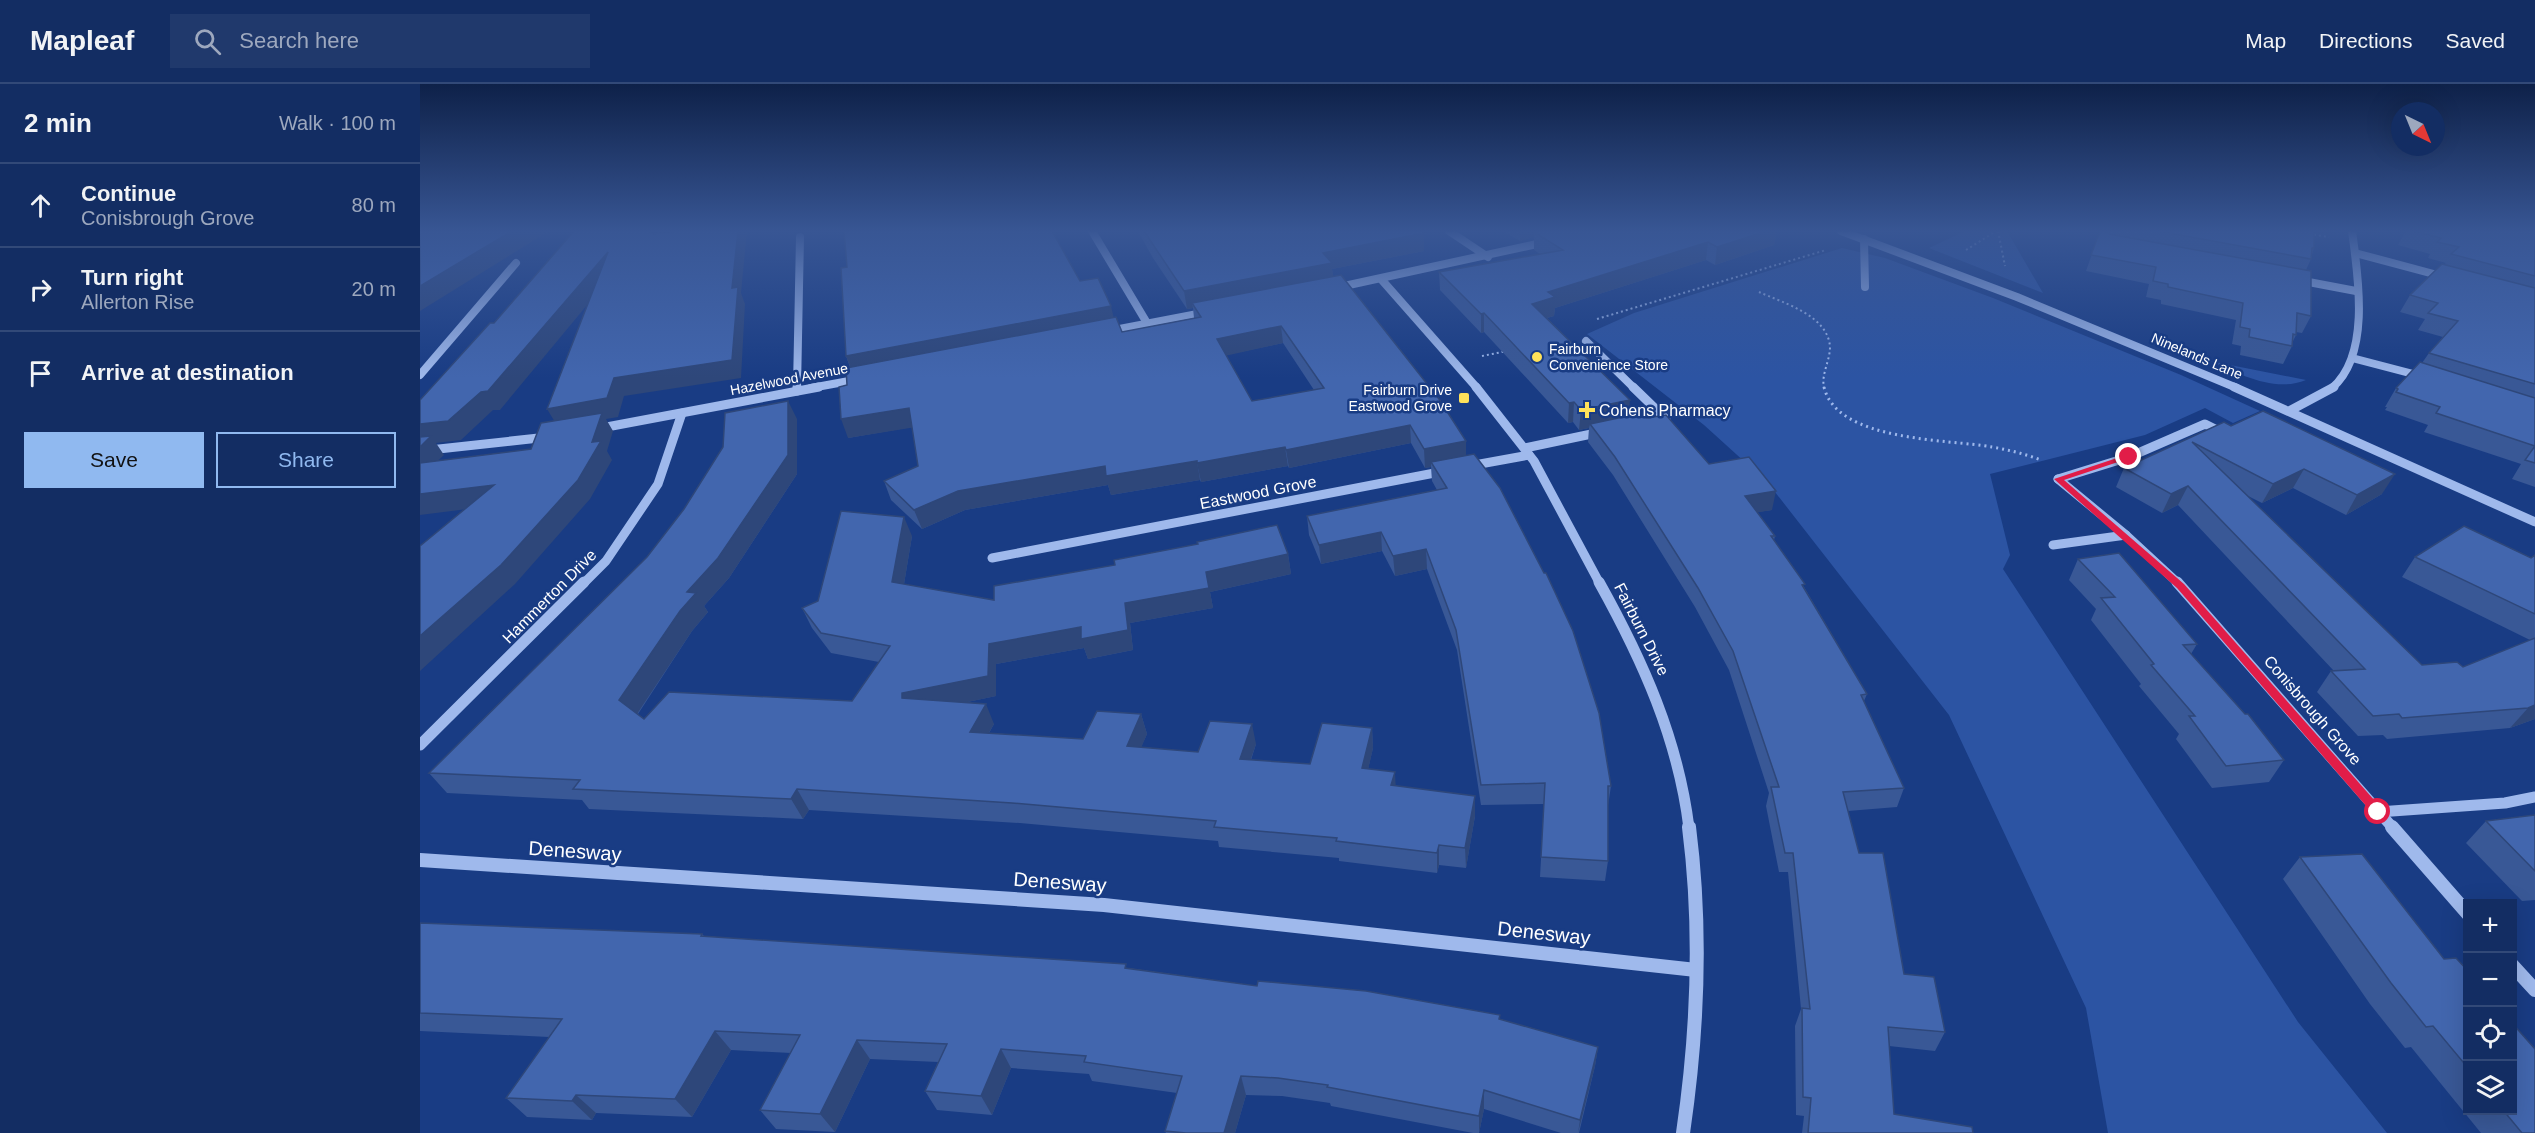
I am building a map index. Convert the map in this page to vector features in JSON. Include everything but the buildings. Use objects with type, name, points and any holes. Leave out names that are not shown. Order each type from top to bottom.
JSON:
[{"type":"street","points":[[420,375],[501,280]]},
{"type":"street","points":[[797,391],[800,280]]},
{"type":"street","points":[[1121,280],[1147,323]]},
{"type":"street","points":[[1323,290],[1376,280]]},
{"type":"street","name":"Fairburn Drive","points":[[1382,280],[1527,452],[1643,663],[1663,712],[1678,767],[1690,828],[1696,896],[1695,1034],[1683,1133]]},
{"type":"street","points":[[1865,280],[1865,287]]},
{"type":"street","name":"Ninelands Lane","points":[[1976,280],[2290,410],[2535,522]]},
{"type":"street","points":[[2295,280],[2356,291]]},
{"type":"street","points":[[2290,410],[2331,389],[2343,377],[2357,340],[2356,280]]},
{"type":"street","points":[[1100,332],[1217,310]]},
{"type":"street","points":[[1586,341],[1666,419],[1642,424]]},
{"type":"street","points":[[2352,358],[2427,378]]},
{"type":"street","name":"Hazelwood Avenue","points":[[583,431],[867,377]]},
{"type":"street","name":"Hammerton Drive","points":[[420,745],[606,561],[657,484],[682,413]]},
{"type":"street","points":[[2069,476],[2129,457],[2205,424],[2215,429]]},
{"type":"street","name":"Eastwood Grove","points":[[992,558],[1527,452],[1607,431]]},
{"type":"street","points":[[420,451],[560,435]]},
{"type":"street","name":"Conisbrough Grove","points":[[2069,476],[2058,479],[2181,586],[2463,908]]},
{"type":"street","points":[[2053,545],[2126,536]]},
{"type":"street","points":[[2378,812],[2505,803],[2535,797]]},
{"type":"street","name":"Denesway","points":[[420,860],[1104,904],[1696,970]]},
{"type":"street","points":[[2517,970],[2535,990]]},
{"type":"path","points":[[1595,320],[1620,310],[1723,280]]},
{"type":"path","points":[[1759,292],[1806,316],[1821,327],[1827,337],[1829,347],[1821,382],[1833,406],[1856,422],[1896,433],[2016,450],[2069,476]]},
{"type":"path","points":[[1453,362],[1510,351]]},
{"type":"shaded area","points":[[1740,280],[1944,280],[2181,375],[2260,411],[2233,423],[2205,408],[2145,435],[1990,474],[2010,555],[2003,569],[2298,1022],[2387,1133],[2108,1133],[2086,1008],[1949,715],[1768,483],[1704,425],[1587,334],[1634,313]]},
{"type":"shaded area","points":[[2010,280],[2035,280],[2043,293]]},
{"type":"shaded area","points":[[2210,361],[2306,380],[2282,384],[2269,383],[2245,376]]},
{"type":"place","name":"Fairburn Convenience Store","points":[[1537,357]]},
{"type":"place","name":"Fairburn Drive Eastwood Grove","points":[[1464,398]]},
{"type":"place","name":"Cohens Pharmacy","points":[[1587,410]]},
{"type":"route","points":[[2129,457],[2058,479],[2181,586],[2378,812]]}]
